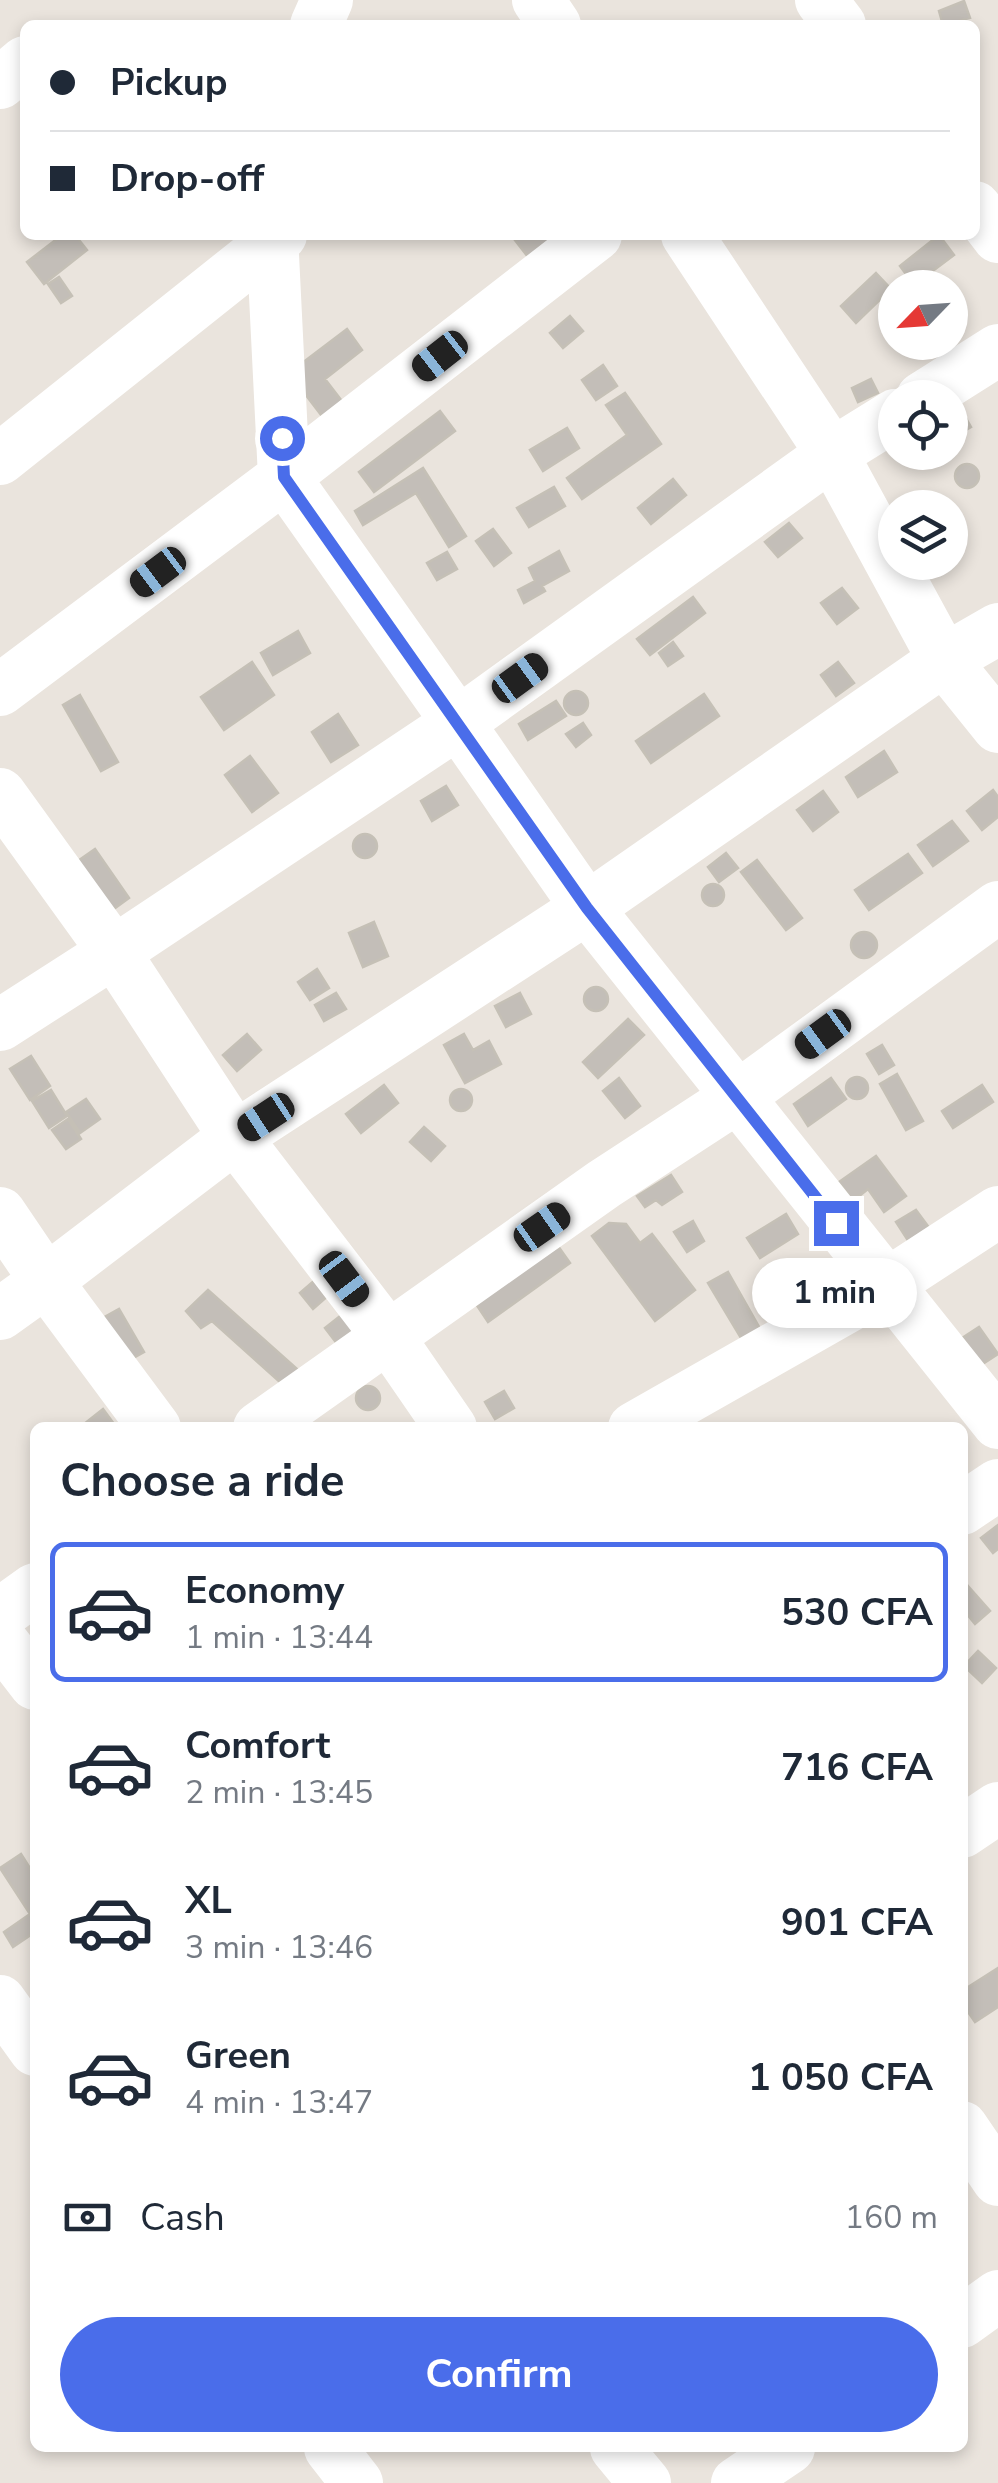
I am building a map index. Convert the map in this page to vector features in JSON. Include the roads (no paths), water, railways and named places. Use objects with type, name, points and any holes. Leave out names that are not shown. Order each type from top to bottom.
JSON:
[{"type":"street","points":[[821,0],[836,20]]},
{"type":"street","points":[[0,83],[20,66]]},
{"type":"street","points":[[980,214],[998,237]]},
{"type":"street","points":[[0,459],[273,240]]},
{"type":"street","points":[[275,240],[284,477],[587,908],[998,1423]]},
{"type":"street","points":[[0,690],[284,477],[590,240]]},
{"type":"street","points":[[690,240],[832,454],[944,660],[998,727]]},
{"type":"street","points":[[950,380],[998,350]]},
{"type":"street","points":[[0,1025],[458,723],[832,454],[878,426]]},
{"type":"street","points":[[0,1314],[235,1137],[587,908],[944,660],[998,629]]},
{"type":"street","points":[[0,794],[114,952],[235,1137],[387,1335],[447,1422]]},
{"type":"street","points":[[267,1422],[604,1184],[736,1098],[998,908]]},
{"type":"street","points":[[645,1422],[886,1285],[998,1212]]},
{"type":"street","points":[[0,1214],[152,1422]]},
{"type":"street","points":[[968,1505],[998,1485]]},
{"type":"street","points":[[0,1614],[30,1593]]},
{"type":"street","points":[[0,1638],[30,1677]]},
{"type":"street","points":[[968,1828],[998,1808]]},
{"type":"street","points":[[968,2137],[998,2180]]},
{"type":"street","points":[[968,2318],[998,2296]]},
{"type":"street","points":[[333,2452],[357,2483]]},
{"type":"street","points":[[619,2452],[644,2483]]},
{"type":"street","points":[[738,2483],[783,2452]]}]
